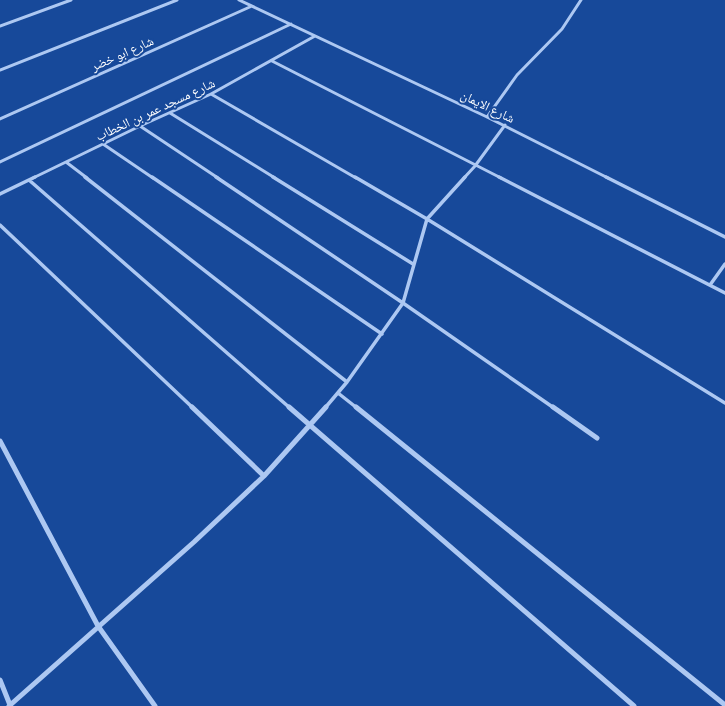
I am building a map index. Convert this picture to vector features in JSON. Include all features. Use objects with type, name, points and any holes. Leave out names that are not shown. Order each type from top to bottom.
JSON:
[{"type":"street","points":[[0,26],[71,0]]},
{"type":"street","points":[[0,70],[177,0]]},
{"type":"street","name":"شارع الايمان","points":[[239,0],[505,125],[725,237]]},
{"type":"street","points":[[487,117],[517,75],[562,30],[581,0]]},
{"type":"street","name":"شارع ابو خضر","points":[[0,119],[252,6]]},
{"type":"street","points":[[0,162],[290,24]]},
{"type":"street","name":"شارع مسجد عمر بن الخطاب","points":[[0,194],[140,126],[211,94],[315,36]]},
{"type":"street","points":[[272,61],[725,293]]},
{"type":"street","points":[[211,94],[427,219],[725,403]]},
{"type":"street","points":[[170,113],[413,264]]},
{"type":"street","points":[[0,680],[9,706],[194,542],[264,476],[310,426],[347,382],[403,303],[427,219],[475,166],[505,125]]},
{"type":"street","points":[[140,126],[403,303],[597,438]]},
{"type":"street","points":[[103,144],[382,334]]},
{"type":"street","points":[[66,162],[347,382]]},
{"type":"street","points":[[29,180],[310,426],[634,706]]},
{"type":"street","points":[[0,225],[264,476]]},
{"type":"street","points":[[710,285],[725,264]]},
{"type":"street","points":[[338,393],[725,705]]},
{"type":"street","points":[[0,441],[98,626],[155,706]]}]
